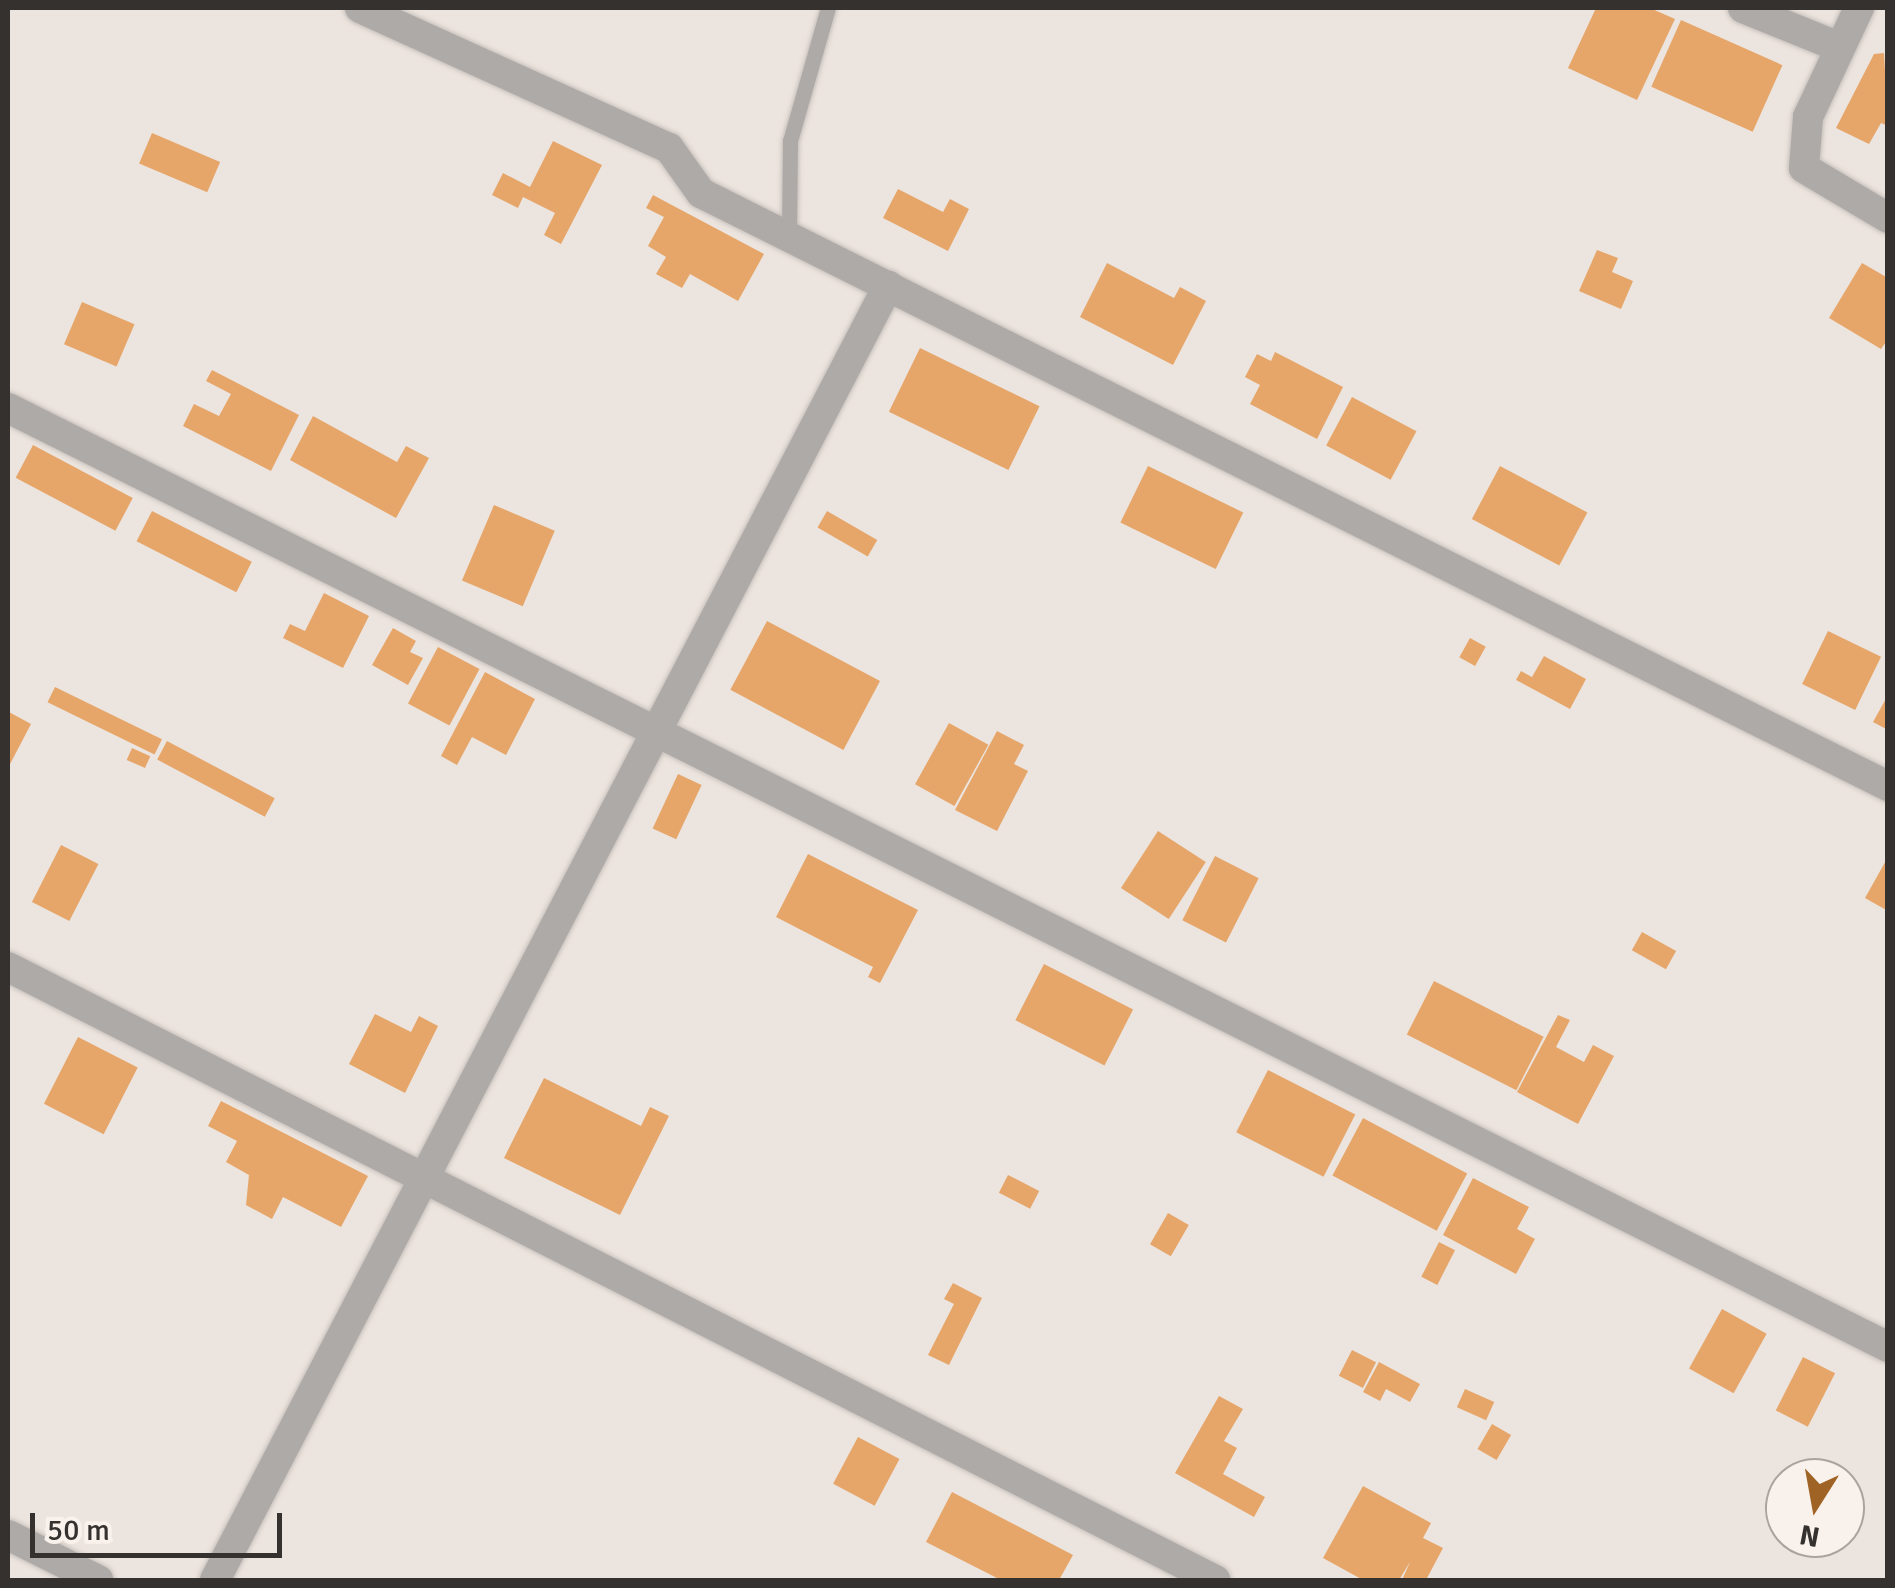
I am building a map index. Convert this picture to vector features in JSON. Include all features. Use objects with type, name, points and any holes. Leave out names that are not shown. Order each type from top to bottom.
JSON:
[{"type":"street","points":[[360,8],[668,148],[701,193],[1888,786]]},
{"type":"street","points":[[1743,8],[1839,47]]},
{"type":"street","points":[[1859,8],[1808,116],[1804,168],[1888,218]]},
{"type":"street","points":[[215,1580],[659,734],[888,286]]},
{"type":"street","points":[[8,408],[1888,1347]]},
{"type":"street","points":[[8,966],[1216,1580]]},
{"type":"street","points":[[8,1535],[98,1580]]},
{"type":"lane","points":[[789,236],[790,142],[828,8]]},
{"type":"building","points":[[1596,8],[1650,8],[1675,19],[1637,100],[1568,68]]},
{"type":"building","points":[[1681,20],[1782,65],[1753,132],[1651,87]]},
{"type":"building","points":[[1884,53],[1888,126],[1881,123],[1869,144],[1836,128],[1874,54]]},
{"type":"building","points":[[152,133],[220,162],[207,192],[139,163]]},
{"type":"building","points":[[553,141],[602,165],[561,244],[544,235],[555,213],[523,197],[518,208],[492,195],[503,173],[530,187]]},
{"type":"building","points":[[898,189],[943,212],[950,199],[969,209],[948,251],[883,218]]},
{"type":"building","points":[[653,195],[764,254],[738,301],[690,274],[682,288],[656,274],[666,257],[648,246],[664,217],[646,208]]},
{"type":"building","points":[[1597,250],[1618,258],[1612,272],[1633,281],[1621,309],[1579,291]]},
{"type":"building","points":[[1107,263],[1174,298],[1180,287],[1206,301],[1173,365],[1080,317]]},
{"type":"building","points":[[1862,263],[1888,278],[1888,339],[1881,349],[1829,318]]},
{"type":"building","points":[[82,302],[134,324],[116,367],[64,344]]},
{"type":"building","points":[[920,348],[1040,406],[1008,470],[889,412]]},
{"type":"building","points":[[1275,352],[1343,387],[1317,439],[1250,404],[1260,385],[1245,377],[1257,354],[1271,361]]},
{"type":"building","points":[[212,370],[299,415],[271,471],[183,426],[194,404],[219,416],[231,394],[206,381]]},
{"type":"building","points":[[1352,397],[1416,431],[1391,480],[1326,446]]},
{"type":"building","points":[[313,416],[397,462],[406,446],[429,458],[396,518],[290,460]]},
{"type":"building","points":[[33,445],[133,498],[115,531],[16,478]]},
{"type":"building","points":[[1148,466],[1243,512],[1216,569],[1120,523]]},
{"type":"building","points":[[1500,466],[1587,512],[1559,565],[1472,519]]},
{"type":"building","points":[[494,505],[555,531],[523,606],[462,580]]},
{"type":"building","points":[[152,511],[252,562],[236,592],[137,541]]},
{"type":"building","points":[[827,511],[877,540],[868,556],[818,527]]},
{"type":"building","points":[[324,593],[369,616],[343,668],[283,638],[290,624],[305,631]]},
{"type":"building","points":[[767,621],[880,681],[843,750],[730,690]]},
{"type":"building","points":[[393,628],[416,641],[410,652],[423,658],[408,685],[372,665]]},
{"type":"building","points":[[1828,631],[1881,657],[1855,710],[1802,684]]},
{"type":"building","points":[[1470,638],[1486,647],[1475,666],[1459,657]]},
{"type":"building","points":[[438,647],[479,669],[449,726],[408,704]]},
{"type":"building","points":[[1544,656],[1586,679],[1570,709],[1516,680],[1521,671],[1532,677]]},
{"type":"building","points":[[485,672],[535,699],[506,755],[472,737],[457,765],[441,756]]},
{"type":"building","points":[[55,687],[162,739],[155,754],[48,702]]},
{"type":"building","points":[[1888,695],[1888,730],[1873,722]]},
{"type":"building","points":[[9,712],[31,724],[8,768],[8,715]]},
{"type":"building","points":[[949,723],[988,745],[954,806],[915,784]]},
{"type":"building","points":[[997,731],[1024,745],[1014,764],[1028,771],[997,831],[955,810]]},
{"type":"building","points":[[167,741],[275,798],[265,817],[157,760]]},
{"type":"building","points":[[132,748],[150,756],[145,768],[127,760]]},
{"type":"building","points":[[678,774],[702,785],[676,839],[653,828]]},
{"type":"building","points":[[1158,831],[1206,862],[1169,919],[1121,888]]},
{"type":"building","points":[[61,845],[98,864],[69,921],[32,902]]},
{"type":"building","points":[[808,854],[918,910],[880,983],[868,977],[873,967],[776,917]]},
{"type":"building","points":[[1215,856],[1259,878],[1226,942],[1182,920]]},
{"type":"building","points":[[1888,857],[1888,911],[1865,898]]},
{"type":"building","points":[[1642,932],[1676,951],[1666,969],[1632,950]]},
{"type":"building","points":[[1044,964],[1133,1009],[1104,1066],[1015,1020]]},
{"type":"building","points":[[1434,981],[1544,1037],[1516,1090],[1407,1034]]},
{"type":"building","points":[[375,1014],[411,1032],[419,1016],[438,1026],[405,1093],[349,1064]]},
{"type":"building","points":[[1558,1015],[1570,1020],[1556,1047],[1584,1062],[1593,1045],[1614,1056],[1578,1124],[1517,1092]]},
{"type":"building","points":[[78,1037],[138,1067],[104,1134],[44,1104]]},
{"type":"building","points":[[1268,1070],[1355,1114],[1324,1177],[1236,1132]]},
{"type":"building","points":[[544,1078],[641,1126],[650,1107],[669,1116],[620,1215],[504,1158]]},
{"type":"building","points":[[221,1101],[368,1176],[341,1227],[283,1197],[272,1219],[246,1205],[249,1175],[226,1162],[237,1141],[208,1126]]},
{"type":"building","points":[[1363,1118],[1467,1173],[1437,1231],[1332,1175]]},
{"type":"building","points":[[1008,1175],[1039,1191],[1030,1209],[999,1193]]},
{"type":"building","points":[[1473,1178],[1529,1207],[1517,1229],[1535,1239],[1516,1274],[1443,1235]]},
{"type":"building","points":[[1168,1213],[1189,1225],[1171,1256],[1150,1244]]},
{"type":"building","points":[[1439,1242],[1455,1250],[1437,1285],[1421,1277]]},
{"type":"building","points":[[953,1283],[982,1298],[949,1365],[928,1355],[954,1304],[944,1299]]},
{"type":"building","points":[[1722,1309],[1767,1334],[1734,1393],[1689,1368]]},
{"type":"building","points":[[1352,1350],[1376,1362],[1363,1388],[1339,1376]]},
{"type":"building","points":[[1803,1357],[1835,1373],[1808,1427],[1776,1410]]},
{"type":"building","points":[[1379,1362],[1420,1384],[1410,1402],[1386,1389],[1380,1401],[1363,1392]]},
{"type":"building","points":[[1465,1389],[1494,1402],[1486,1420],[1457,1407]]},
{"type":"building","points":[[1219,1396],[1243,1409],[1224,1441],[1237,1448],[1223,1474],[1265,1497],[1254,1517],[1175,1473]]},
{"type":"building","points":[[1492,1424],[1511,1435],[1497,1460],[1478,1449]]},
{"type":"building","points":[[858,1437],[899,1459],[875,1506],[833,1484]]},
{"type":"building","points":[[1363,1486],[1431,1523],[1423,1538],[1443,1548],[1426,1580],[1402,1580],[1410,1562],[1399,1580],[1363,1580],[1323,1558]]},
{"type":"building","points":[[952,1492],[1073,1555],[1059,1580],[1001,1580],[926,1542]]}]
